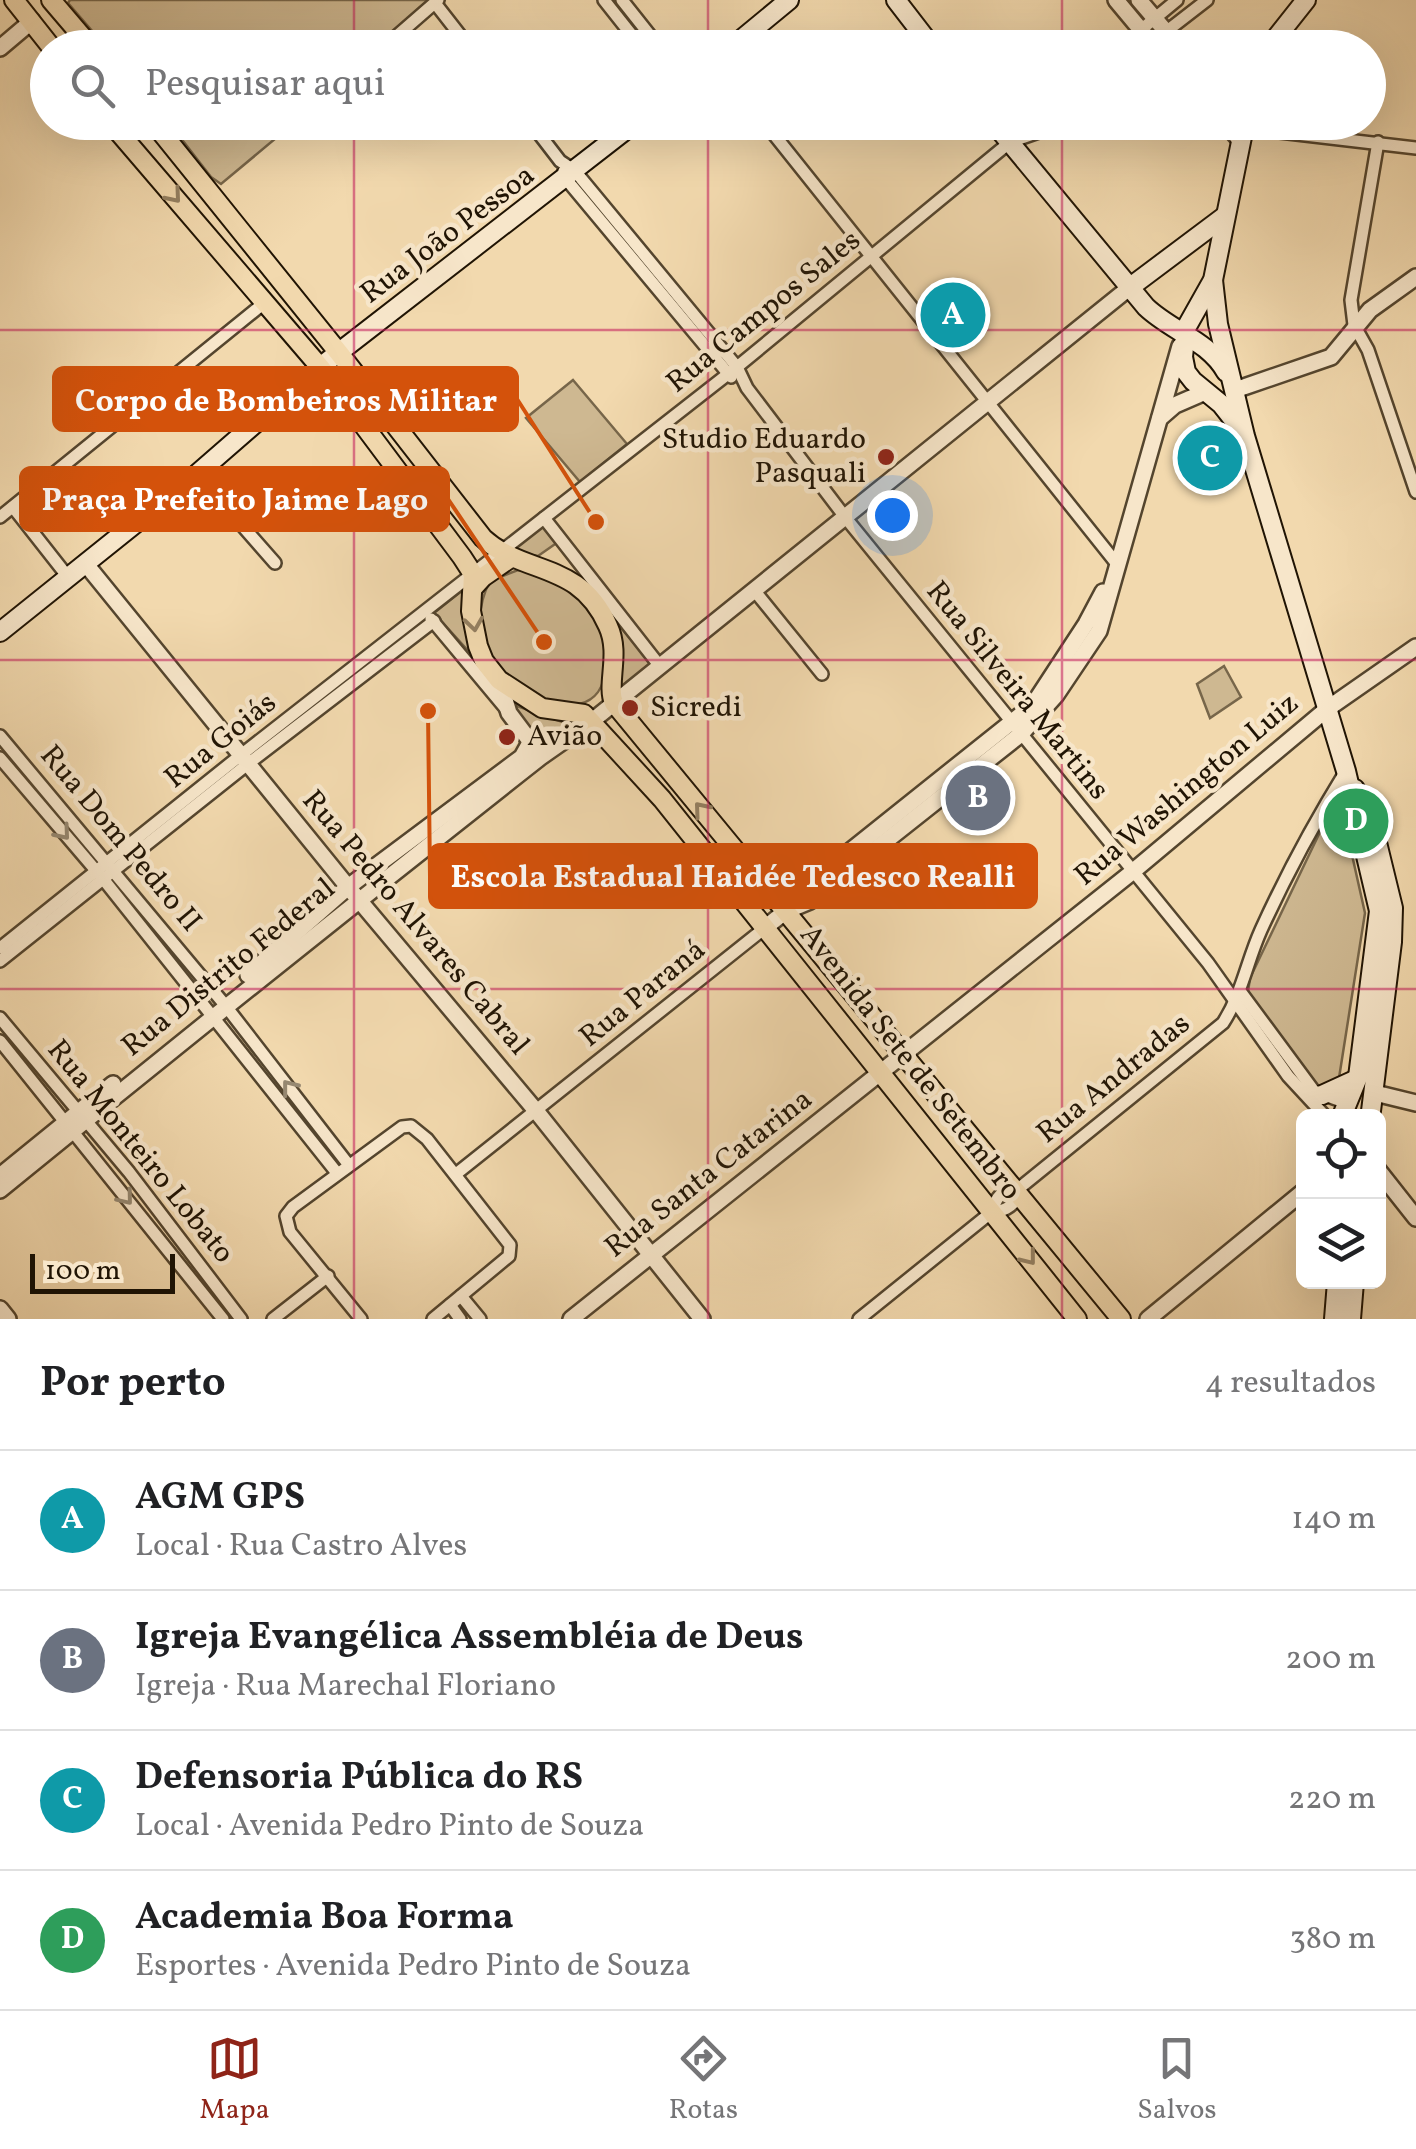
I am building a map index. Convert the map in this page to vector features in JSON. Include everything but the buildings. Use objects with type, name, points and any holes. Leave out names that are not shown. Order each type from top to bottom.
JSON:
[{"type":"main road","points":[[14,0],[39,30]]},
{"type":"main road","points":[[753,30],[789,0]]},
{"type":"main road","points":[[896,0],[920,30]]},
{"type":"main road","points":[[32,21],[53,1],[77,30]]},
{"type":"main road","points":[[1279,30],[1307,2]]},
{"type":"main road","points":[[125,140],[320,368],[473,581],[471,611],[478,646],[495,676],[542,708],[588,718],[612,698],[616,656],[608,626],[585,593],[550,569],[505,555],[482,538],[167,140]]},
{"type":"main road","name":"Rua João Pessoa","points":[[0,632],[197,474],[320,368],[567,170],[610,140]]},
{"type":"main road","points":[[1007,140],[1161,321],[1218,358],[1235,390]]},
{"type":"main road","points":[[1241,140],[1213,280],[1218,324],[1245,436],[1346,771],[1371,818],[1393,908],[1377,1010],[1358,1079],[1344,1109]]},
{"type":"main road","points":[[1130,288],[1225,216]]},
{"type":"main road","points":[[1213,280],[1183,335],[1186,372],[1221,404],[1245,436]]},
{"type":"main road","points":[[264,303],[286,286]]},
{"type":"main road","points":[[473,581],[505,555]]},
{"type":"main road","name":"Avenida Sete de Setembro","points":[[612,698],[1120,1319]]},
{"type":"main road","name":"Avenida Sete de Setembro","points":[[588,718],[662,799],[766,926],[1077,1319]]},
{"type":"main road","points":[[662,799],[678,782]]},
{"type":"main road","points":[[1346,1109],[1357,1102],[1373,1107],[1377,1010]]},
{"type":"main road","points":[[1322,1096],[1358,1079]]},
{"type":"main road","points":[[1334,1319],[1336,1289]]},
{"type":"main road","points":[[1351,1319],[1353,1289]]},
{"type":"street","points":[[604,0],[628,30]]},
{"type":"street","points":[[622,0],[646,30]]},
{"type":"street","points":[[1116,0],[1139,30]]},
{"type":"street","points":[[1139,0],[1164,30]]},
{"type":"street","points":[[1156,30],[1178,0]]},
{"type":"street","points":[[1160,25],[1206,0]]},
{"type":"street","points":[[403,30],[436,1],[457,30]]},
{"type":"street","points":[[0,48],[32,21]]},
{"type":"street","name":"Rua Silveira Martins","points":[[544,140],[747,388],[845,517],[1131,873],[1322,1096]]},
{"type":"street","points":[[778,140],[1117,564]]},
{"type":"street","name":"Rua Campos Sales","points":[[505,555],[544,518],[872,258],[1011,140]]},
{"type":"street","name":"Rua Campos Sales","points":[[1009,143],[1017,140]]},
{"type":"street","points":[[1356,140],[1416,148]]},
{"type":"street","points":[[1378,142],[1351,300],[1354,325],[1368,350],[1416,492]]},
{"type":"street","points":[[1235,390],[1331,357],[1354,325],[1386,296],[1416,277]]},
{"type":"street","points":[[612,698],[754,590],[1130,288]]},
{"type":"street","points":[[0,517],[264,303]]},
{"type":"street","points":[[766,926],[800,892],[1017,728],[1086,624],[1117,564],[1183,335]]},
{"type":"street","points":[[1160,418],[1176,405],[1205,392]]},
{"type":"street","points":[[197,474],[276,563]]},
{"type":"street","points":[[13,507],[68,577]]},
{"type":"street","points":[[544,518],[659,665]]},
{"type":"street","name":"Rua Pedro Alvares Cabral","points":[[85,563],[702,1319]]},
{"type":"street","points":[[580,564],[585,593]]},
{"type":"street","name":"Rua Goiás","points":[[0,961],[26,935],[245,759],[473,581]]},
{"type":"street","points":[[754,590],[822,674]]},
{"type":"street","points":[[600,614],[625,622]]},
{"type":"street","points":[[430,617],[509,713],[533,750]]},
{"type":"street","name":"Rua Washington Luiz","points":[[882,1072],[1328,709],[1416,646]]},
{"type":"street","points":[[461,653],[495,676],[509,713]]},
{"type":"street","name":"Rua Distrito Federal","points":[[0,1176],[75,1122],[533,750],[588,718]]},
{"type":"street","name":"Rua Dom Pedro II","points":[[0,736],[112,866],[337,1173]]},
{"type":"street","name":"Rua Dom Pedro II","points":[[0,758],[348,1164]]},
{"type":"street","points":[[1238,997],[1259,934],[1306,836],[1346,771]]},
{"type":"street","name":"Rua Paraná","points":[[456,1174],[766,926]]},
{"type":"street","name":"Rua Goiás","points":[[0,948],[26,935]]},
{"type":"street","name":"Rua Silveira Martins","points":[[1238,997],[1288,1076],[1319,1109]]},
{"type":"street","name":"Rua Andradas","points":[[992,1211],[1006,1210],[1018,1199],[1017,1190],[1223,1023],[1238,997]]},
{"type":"street","name":"Rua Monteiro Lobato","points":[[0,1018],[223,1319]]},
{"type":"street","name":"Rua Monteiro Lobato","points":[[0,1041],[128,1172],[241,1319]]},
{"type":"street","name":"Rua Santa Catarina","points":[[570,1319],[882,1072]]},
{"type":"street","points":[[1322,1096],[1342,1109]]},
{"type":"street","points":[[1373,1107],[1410,1102]]},
{"type":"street","name":"Rua Distrito Federal","points":[[0,1190],[75,1122]]},
{"type":"street","points":[[362,1319],[290,1232],[286,1216],[292,1206],[348,1164],[411,1126],[418,1129],[507,1238],[510,1251],[509,1256],[433,1319]]},
{"type":"street","points":[[1386,1180],[1416,1218]]},
{"type":"street","points":[[1148,1319],[1296,1198]]},
{"type":"street","points":[[859,1319],[992,1211]]},
{"type":"street","points":[[273,1319],[328,1276]]},
{"type":"street","points":[[462,1296],[480,1319]]},
{"type":"street","points":[[450,1305],[460,1319]]},
{"type":"street","points":[[0,1309],[8,1319]]},
{"type":"shaded area","points":[[429,0],[396,30],[91,30],[68,3]]},
{"type":"shaded area","points":[[182,140],[274,140],[221,184]]},
{"type":"shaded area","points":[[573,380],[627,444],[580,482],[526,418]]},
{"type":"shaded area","points":[[543,523],[558,542],[538,556],[518,553],[511,547]]},
{"type":"shaded area","points":[[518,570],[541,574],[561,584],[586,608],[600,629],[605,667],[598,692],[579,704],[555,704],[528,693],[504,674],[486,648],[480,616],[490,581]]},
{"type":"shaded area","points":[[465,588],[472,655],[434,613]]},
{"type":"shaded area","points":[[618,624],[654,667],[624,691],[618,686],[613,628]]},
{"type":"shaded area","points":[[1224,666],[1241,697],[1210,718],[1197,684]]},
{"type":"shaded area","points":[[508,703],[574,726],[547,747]]},
{"type":"shaded area","points":[[1339,824],[1352,855],[1365,913],[1339,1078],[1332,1088],[1316,1087],[1247,999],[1250,978],[1320,832]]},
{"type":"place","name":"AGM GPS","points":[[953,315]]},
{"type":"place","name":"Studio Eduardo Pasquali","points":[[886,457]]},
{"type":"place","name":"Defensoria Pública do RS","points":[[1210,458]]},
{"type":"place","name":"Corpo de Bombeiros Militar","points":[[596,522]]},
{"type":"place","name":"Praça Prefeito Jaime Lago","points":[[544,642]]},
{"type":"place","name":"Sicredi","points":[[630,708]]},
{"type":"place","name":"Escola Estadual Haidée Tedesco Realli","points":[[428,711]]},
{"type":"place","name":"Avião","points":[[507,737]]},
{"type":"place","name":"Igreja Evangélica Assembléia de Deus","points":[[978,798]]},
{"type":"place","name":"Academia Boa Forma","points":[[1356,821]]}]
